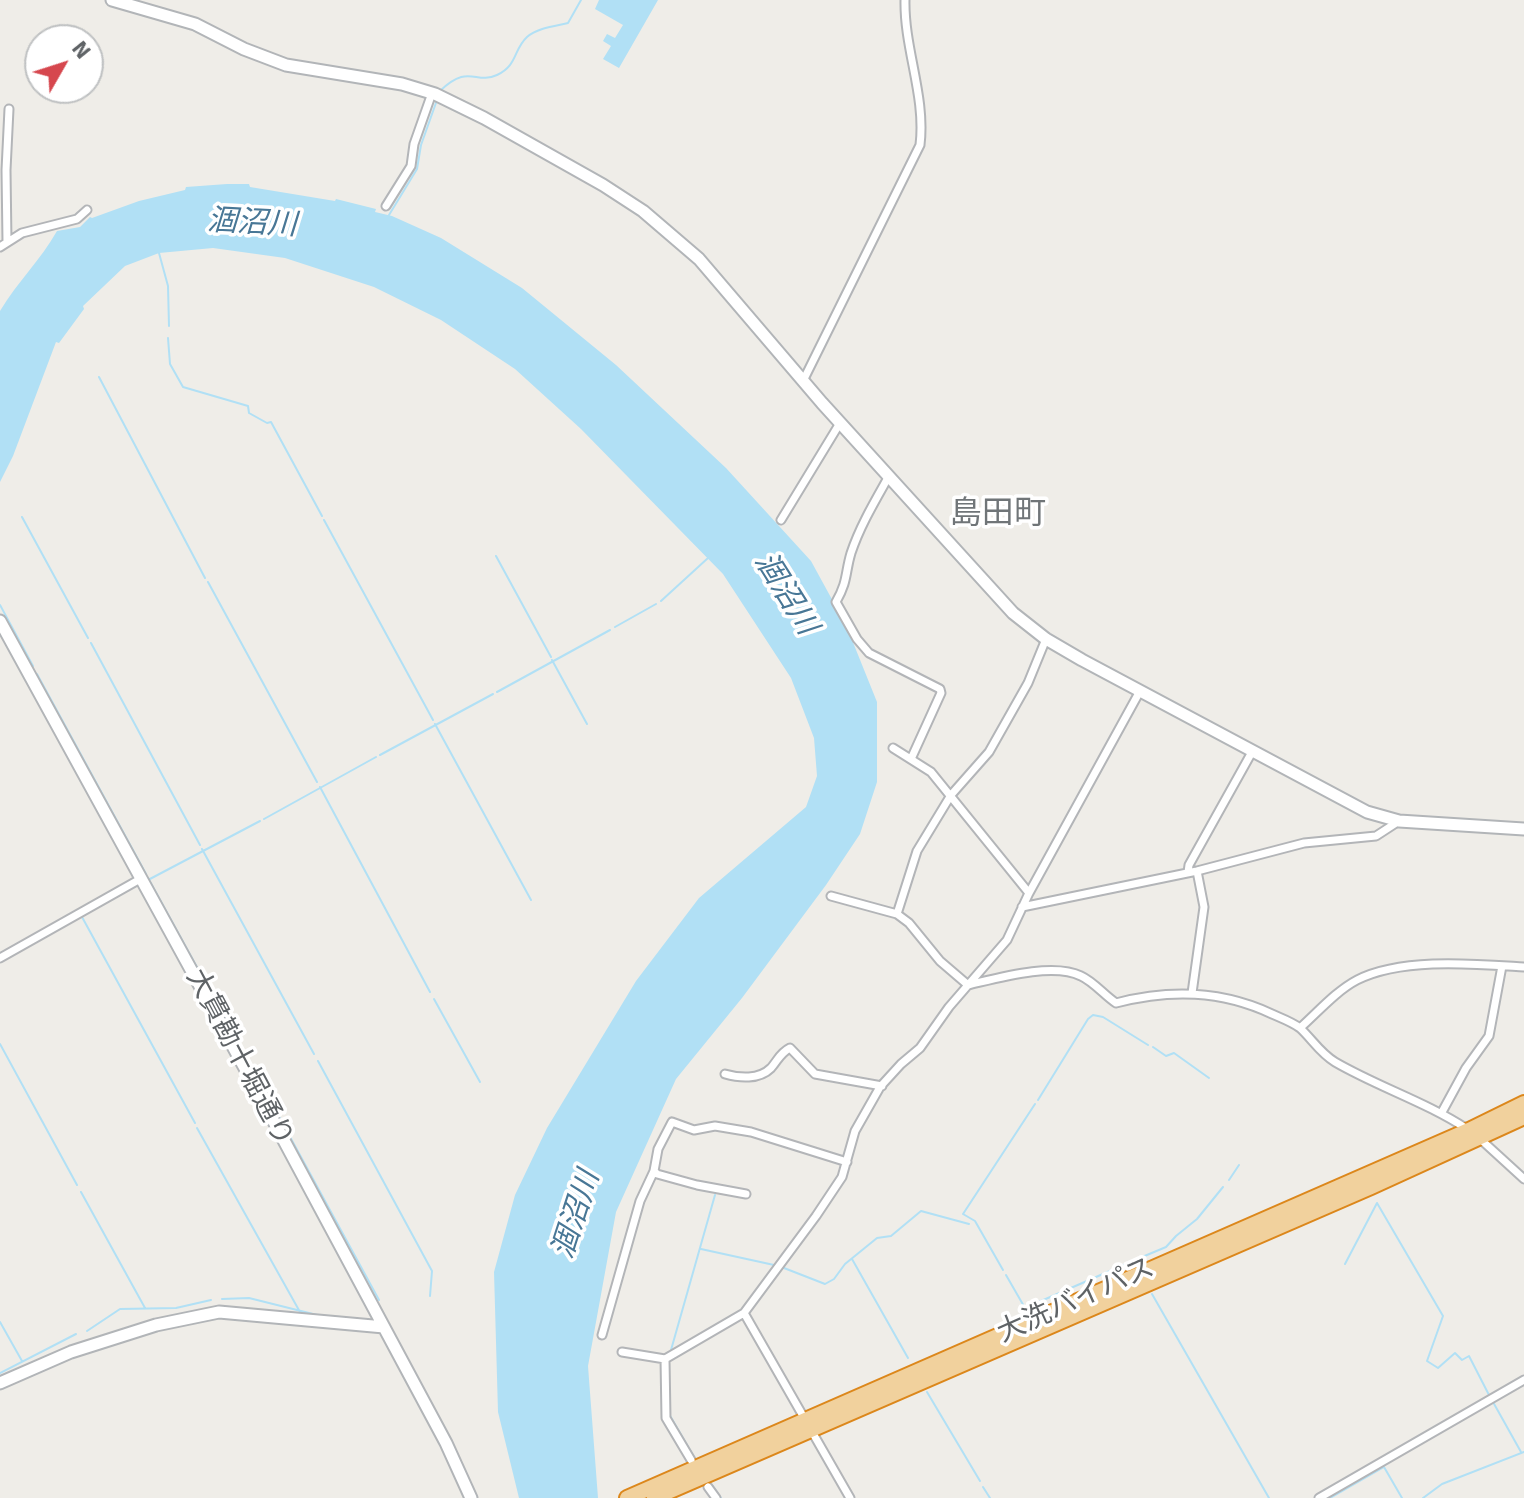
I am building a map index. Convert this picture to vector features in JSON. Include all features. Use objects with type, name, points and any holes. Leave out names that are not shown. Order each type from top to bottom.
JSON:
[{"type":"highway","name":"大洗バイパス","points":[[808,1424],[833,1420],[1475,1134],[1524,1103]]},
{"type":"highway","name":"大洗バイパス","points":[[640,1496],[1475,1134],[1524,1117]]},
{"type":"street","points":[[112,0],[195,24],[244,49],[286,65],[402,84],[432,93],[484,118],[603,185],[643,211],[699,259],[840,423],[1013,613],[1046,639],[1353,806],[1399,821],[1524,829]]},
{"type":"street","points":[[803,381],[920,145],[921,111],[905,20],[905,0]]},
{"type":"street","points":[[386,206],[411,166],[414,144],[432,93]]},
{"type":"street","points":[[3,245],[9,109]]},
{"type":"street","points":[[3,245],[22,233],[77,219],[87,210]]},
{"type":"street","points":[[781,520],[840,423]]},
{"type":"street","points":[[889,476],[863,522],[850,556],[846,585],[836,602],[857,639],[869,653],[940,689],[941,693],[911,759]]},
{"type":"street","name":"大貫勘十堀通り","points":[[0,621],[384,1327],[446,1443],[471,1498]]},
{"type":"street","points":[[897,914],[917,851],[951,795],[989,752],[1028,683],[1046,639]]},
{"type":"street","points":[[622,1352],[665,1359],[744,1313],[842,1177],[855,1131],[882,1086],[920,1048],[1007,940],[1029,893],[1140,691]]},
{"type":"street","points":[[893,748],[931,772],[1029,893]]},
{"type":"street","points":[[1192,993],[1204,907],[1189,865],[1252,752]]},
{"type":"street","points":[[1022,907],[1192,872],[1304,843],[1376,836],[1399,821]]},
{"type":"street","points":[[0,958],[142,878]]},
{"type":"street","points":[[831,896],[897,914],[909,923],[940,961],[968,985]]},
{"type":"street","points":[[1300,1028],[1354,982],[1371,975],[1447,964],[1524,967]]},
{"type":"street","points":[[1442,1112],[1466,1068],[1489,1036],[1502,966]]},
{"type":"street","points":[[968,985],[1050,971],[1080,975],[1116,1003],[1150,994],[1192,993],[1242,1001],[1300,1028],[1334,1061],[1403,1097],[1442,1112],[1475,1134],[1524,1179]]},
{"type":"street","points":[[725,1074],[744,1078],[766,1072],[790,1048],[815,1074],[882,1086]]},
{"type":"street","points":[[602,1335],[640,1201],[669,1125],[676,1122],[694,1130],[715,1126],[751,1132],[847,1162]]},
{"type":"street","points":[[654,1171],[697,1185],[746,1194]]},
{"type":"street","points":[[0,1383],[71,1352],[156,1325],[209,1313],[265,1314],[384,1327]]},
{"type":"street","points":[[744,1313],[850,1498]]},
{"type":"street","points":[[665,1359],[666,1418],[691,1460]]},
{"type":"street","points":[[1319,1498],[1524,1380]]},
{"type":"street","points":[[708,1487],[716,1498]]},
{"type":"water","points":[[599,0],[658,0],[619,68],[603,59],[611,46],[603,41],[607,34],[615,38],[623,25],[595,9]]},
{"type":"water","name":"涸沼川","points":[[249,184],[250,187],[336,199],[376,209],[375,212],[392,216],[441,238],[522,288],[616,365],[726,468],[811,561],[846,625],[877,702],[877,782],[860,834],[742,998],[676,1079],[616,1212],[588,1366],[598,1498],[519,1498],[498,1412],[494,1272],[515,1195],[547,1128],[636,981],[699,898],[806,807],[817,776],[814,738],[791,678],[723,574],[581,429],[515,369],[441,320],[374,287],[285,258],[213,248],[159,253],[125,266],[83,306],[84,309],[59,343],[56,342],[13,456],[0,482],[0,311],[57,231],[80,227],[90,217],[185,190],[186,187]]},
{"type":"waterway","points":[[440,91],[458,78],[483,78],[504,71],[527,37],[541,29],[568,23],[581,0]]},
{"type":"waterway","points":[[389,215],[417,169],[421,145],[437,100]]},
{"type":"waterway","points":[[159,253],[168,286],[169,326]]},
{"type":"waterway","points":[[168,338],[170,364],[183,387],[248,406],[249,413],[267,423],[271,422],[322,516]]},
{"type":"waterway","points":[[99,377],[205,578]]},
{"type":"waterway","points":[[22,517],[88,638]]},
{"type":"waterway","points":[[324,520],[433,720]]},
{"type":"waterway","points":[[496,556],[551,657]]},
{"type":"waterway","points":[[661,601],[708,558]]},
{"type":"waterway","points":[[208,582],[317,782]]},
{"type":"waterway","points":[[615,627],[656,604]]},
{"type":"waterway","points":[[0,605],[33,666]]},
{"type":"waterway","points":[[497,692],[610,630]]},
{"type":"waterway","points":[[91,643],[200,845]]},
{"type":"waterway","points":[[552,660],[587,724]]},
{"type":"waterway","points":[[37,674],[146,874]]},
{"type":"waterway","points":[[380,755],[493,694]]},
{"type":"waterway","points":[[435,724],[531,900]]},
{"type":"waterway","points":[[264,819],[376,757]]},
{"type":"waterway","points":[[320,787],[430,992]]},
{"type":"waterway","points":[[148,880],[260,821]]},
{"type":"waterway","points":[[202,849],[314,1054]]},
{"type":"waterway","points":[[148,878],[261,1084]]},
{"type":"waterway","points":[[26,947],[136,886]]},
{"type":"waterway","points":[[82,917],[195,1123]]},
{"type":"waterway","points":[[0,962],[21,950]]},
{"type":"waterway","points":[[434,999],[480,1082]]},
{"type":"waterway","points":[[1038,1100],[1093,1015],[1103,1017],[1148,1045]]},
{"type":"waterway","points":[[0,1044],[77,1185]]},
{"type":"waterway","points":[[1153,1047],[1166,1056],[1174,1053],[1209,1078]]},
{"type":"waterway","points":[[318,1061],[432,1271],[430,1296]]},
{"type":"waterway","points":[[265,1091],[379,1300]]},
{"type":"waterway","points":[[1003,1270],[975,1221],[963,1214],[1035,1104]]},
{"type":"waterway","points":[[197,1128],[300,1312]]},
{"type":"waterway","points":[[1229,1180],[1239,1165]]},
{"type":"waterway","points":[[1138,1265],[1135,1260],[1166,1247],[1197,1219],[1223,1187]]},
{"type":"waterway","points":[[81,1192],[145,1308]]},
{"type":"waterway","points":[[671,1350],[715,1195]]},
{"type":"waterway","points":[[1345,1264],[1377,1203],[1443,1316],[1427,1361],[1438,1368],[1455,1353],[1462,1360],[1469,1356],[1489,1395]]},
{"type":"waterway","points":[[784,1268],[825,1284],[877,1238],[891,1236],[921,1211],[969,1224]]},
{"type":"waterway","points":[[701,1249],[774,1265]]},
{"type":"waterway","points":[[852,1259],[908,1358]]},
{"type":"waterway","points":[[1006,1275],[1025,1308],[1135,1260]]},
{"type":"waterway","points":[[1152,1294],[1269,1498]]},
{"type":"waterway","points":[[222,1299],[249,1298],[317,1315]]},
{"type":"waterway","points":[[87,1331],[120,1309],[176,1308],[211,1300]]},
{"type":"waterway","points":[[0,1322],[22,1361]]},
{"type":"waterway","points":[[0,1373],[76,1334]]},
{"type":"waterway","points":[[669,1361],[669,1383]]},
{"type":"waterway","points":[[927,1392],[980,1481]]},
{"type":"waterway","points":[[1493,1402],[1521,1452]]},
{"type":"waterway","points":[[669,1414],[694,1457]]},
{"type":"waterway","points":[[1423,1498],[1442,1484],[1524,1452]]},
{"type":"waterway","points":[[1330,1498],[1384,1467],[1402,1498]]},
{"type":"waterway","points":[[712,1485],[721,1498]]},
{"type":"waterway","points":[[983,1487],[990,1498]]},
{"type":"district","name":"島田町","points":[[998,515]]}]
